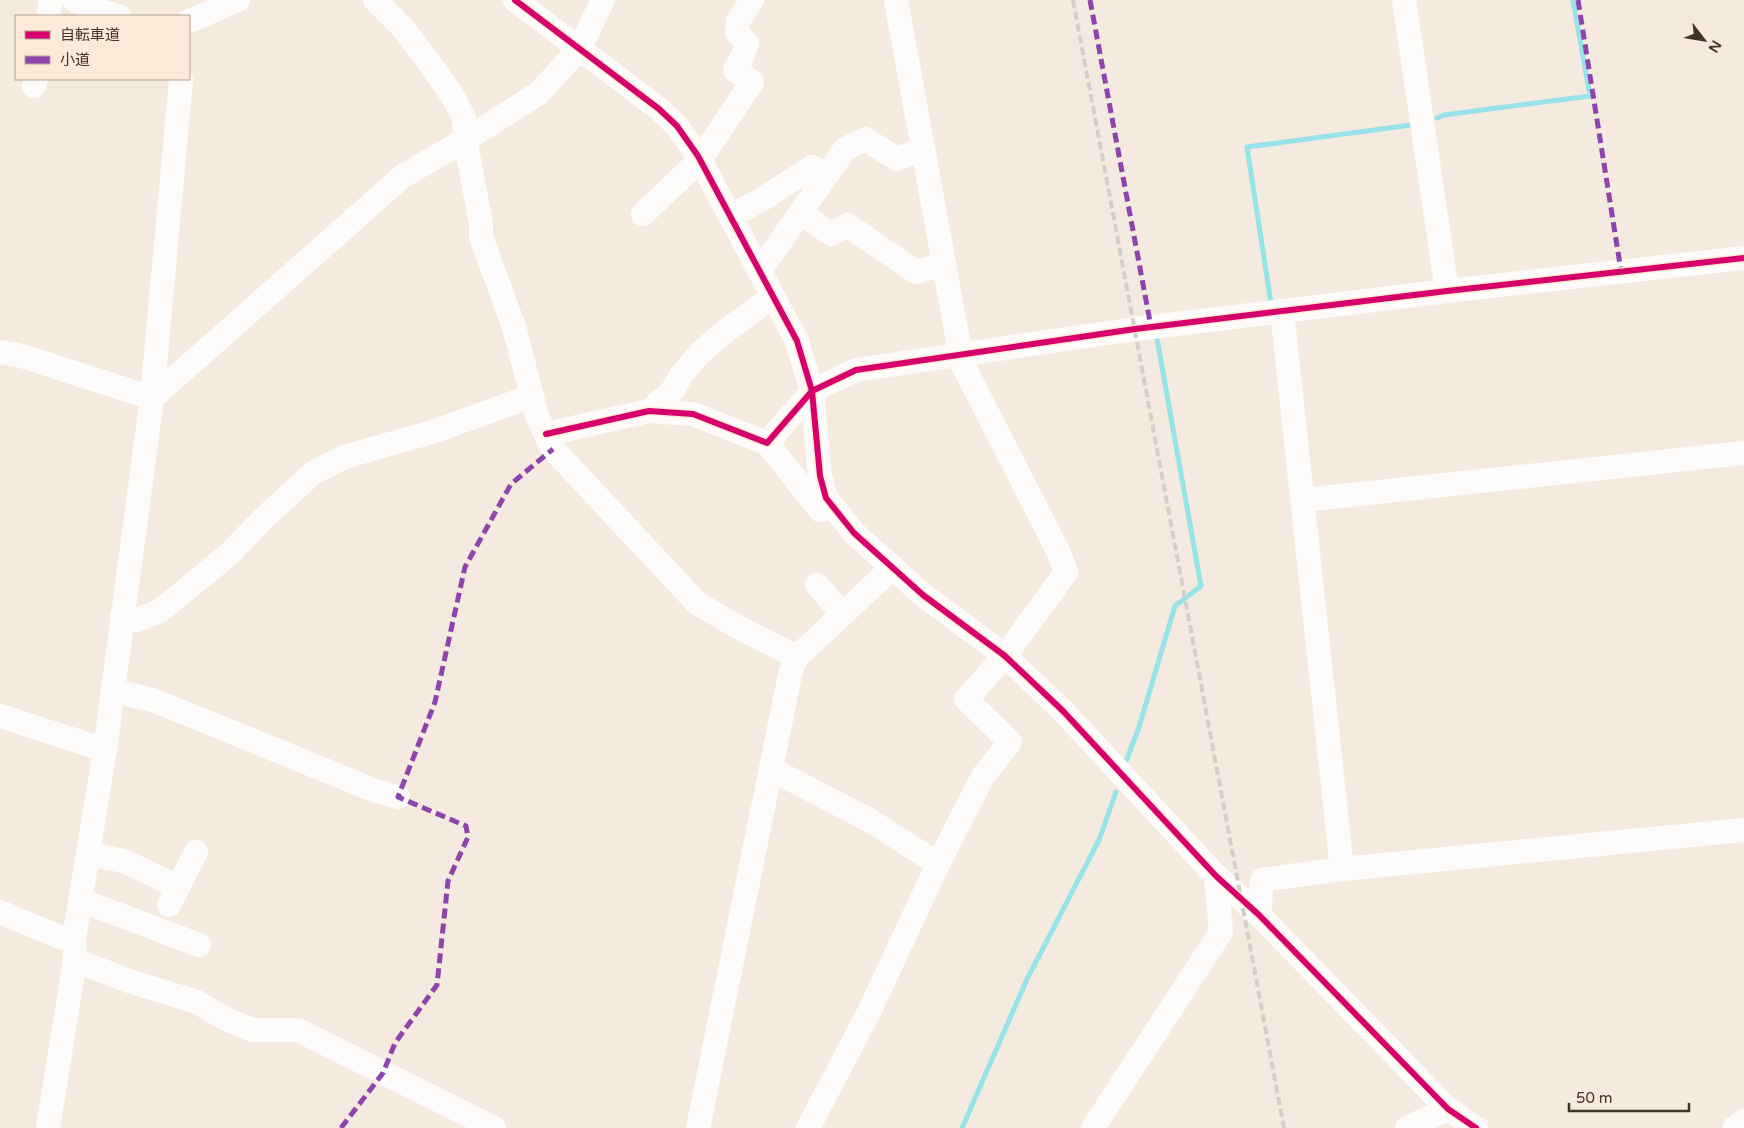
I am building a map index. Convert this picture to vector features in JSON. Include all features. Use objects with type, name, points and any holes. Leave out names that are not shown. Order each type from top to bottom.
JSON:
[{"type":"street","points":[[48,15],[52,0]]},
{"type":"street","points":[[74,0],[96,10],[115,15]]},
{"type":"street","points":[[187,15],[189,0]]},
{"type":"street","points":[[190,22],[238,0]]},
{"type":"street","points":[[375,0],[402,27],[452,95],[464,118],[465,140],[481,223],[481,236],[514,327],[538,416],[553,449],[697,603],[736,626],[797,657]]},
{"type":"street","points":[[515,0],[659,109],[677,126],[700,160],[796,341],[812,391],[820,476],[826,498],[854,533],[923,595],[1005,656],[1063,711],[1216,876],[1259,915],[1448,1109],[1476,1128]]},
{"type":"street","points":[[152,398],[403,176],[465,140],[539,93],[579,50],[603,0]]},
{"type":"street","points":[[643,214],[700,160],[752,82],[735,70],[747,43],[737,32],[738,21],[752,0]]},
{"type":"street","points":[[808,1128],[869,1012],[938,864],[983,776],[1010,742],[966,699],[1005,656],[1066,572],[1059,553],[962,363],[896,0]]},
{"type":"street","points":[[1404,0],[1447,291]]},
{"type":"street","points":[[48,1128],[75,949],[80,900],[105,750],[152,398],[181,80]]},
{"type":"street","points":[[759,272],[845,149],[865,139],[897,159],[923,150]]},
{"type":"street","points":[[730,216],[761,200],[812,166],[826,176]]},
{"type":"street","points":[[801,213],[831,234],[847,225],[916,272],[944,264]]},
{"type":"street","points":[[767,443],[812,391],[856,370],[1136,329],[1447,291],[1744,258]]},
{"type":"street","points":[[649,411],[674,390],[681,375],[700,352],[772,297]]},
{"type":"street","points":[[1282,311],[1342,869]]},
{"type":"street","points":[[11,354],[152,398]]},
{"type":"street","points":[[122,616],[137,620],[160,611],[228,555],[264,518],[313,473],[344,457],[432,432],[532,396]]},
{"type":"street","points":[[546,434],[649,411],[693,414],[767,443],[820,510],[833,507]]},
{"type":"street","points":[[1302,500],[1744,453]]},
{"type":"street","points":[[698,1128],[791,670],[797,657],[893,567]]},
{"type":"street","points":[[816,585],[843,614]]},
{"type":"street","points":[[113,691],[153,700],[376,791],[398,797]]},
{"type":"street","points":[[0,716],[105,750]]},
{"type":"street","points":[[771,769],[871,821],[938,864]]},
{"type":"street","points":[[1259,915],[1262,880],[1342,869],[1744,830]]},
{"type":"street","points":[[88,854],[124,861],[174,896],[196,852]]},
{"type":"street","points":[[1093,1128],[1221,932],[1216,876]]},
{"type":"street","points":[[80,900],[199,945]]},
{"type":"street","points":[[0,912],[62,938],[75,949],[129,982],[197,1002],[224,1018],[252,1030],[298,1030],[494,1128]]},
{"type":"street","points":[[1407,1128],[1448,1109]]},
{"type":"street","points":[[1734,1128],[1744,1122]]},
{"type":"waterway","points":[[1437,118],[1444,115],[1590,96],[1573,0]]},
{"type":"waterway","points":[[1271,303],[1247,147],[1411,125]]},
{"type":"waterway","points":[[1124,767],[1139,727],[1175,606],[1201,586],[1156,333]]},
{"type":"waterway","points":[[962,1128],[1027,979],[1099,840],[1116,792]]},
{"type":"railway","points":[[1073,0],[1284,1128]]},
{"type":"marked path","points":[[1090,0],[1151,327]]},
{"type":"marked path","points":[[1578,0],[1621,271]]},
{"type":"marked path","points":[[341,1128],[383,1073],[395,1043],[437,985],[448,881],[468,837],[466,826],[398,797],[435,702],[465,567],[511,484],[553,449]]},
{"type":"cycle path","points":[[515,0],[659,109],[677,126],[698,156],[797,341],[812,391],[820,476],[826,498],[854,533],[923,595],[1005,656],[1063,711],[1216,876],[1259,915],[1448,1109],[1476,1128]]},
{"type":"cycle path","points":[[546,434],[649,411],[693,414],[767,443],[812,391],[856,370],[1135,329],[1447,291],[1744,258]]}]
